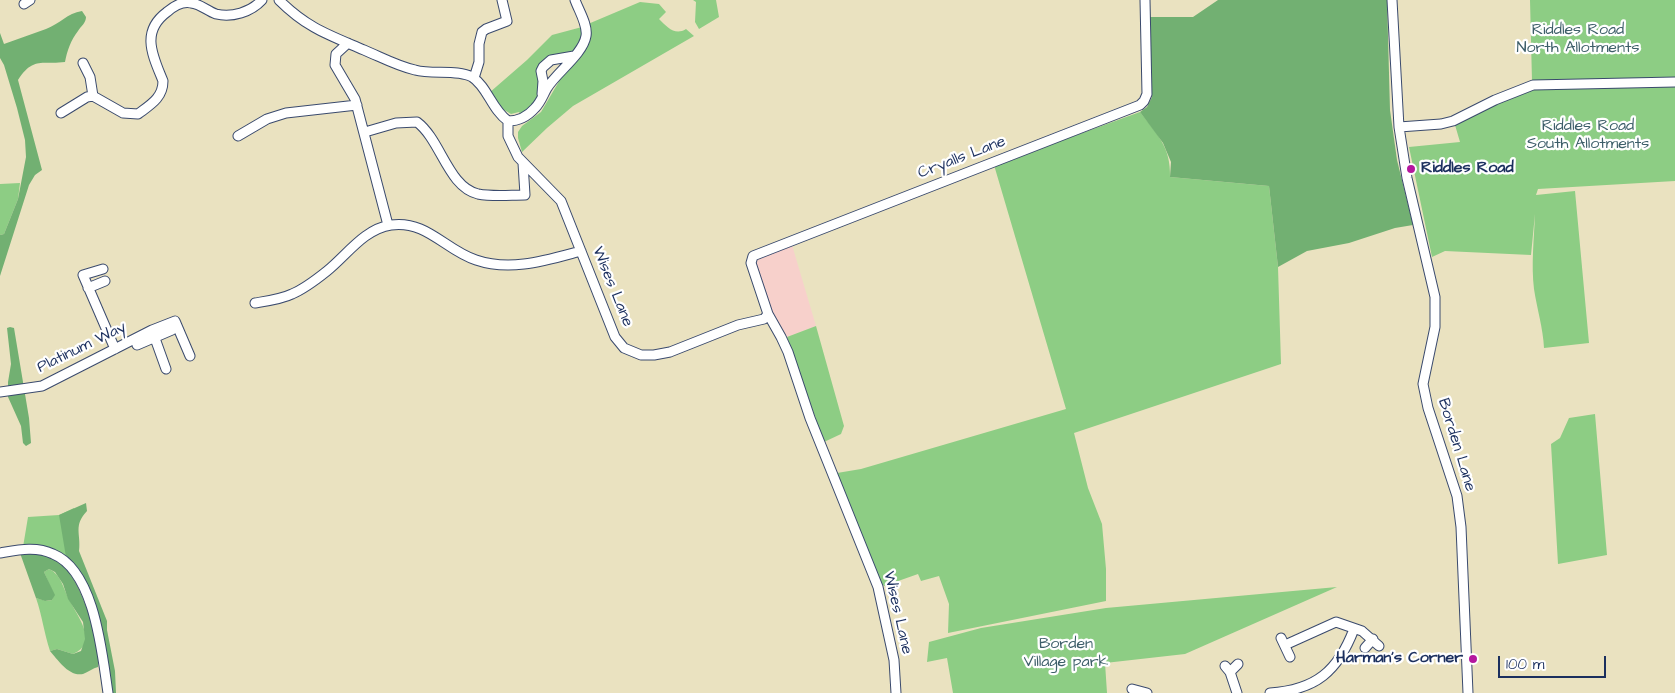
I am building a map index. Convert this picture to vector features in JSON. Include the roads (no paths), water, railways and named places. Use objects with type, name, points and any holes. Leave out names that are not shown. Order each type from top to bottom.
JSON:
[{"type":"street","points":[[60,113],[87,97],[93,96],[123,113],[138,114],[162,94],[164,81],[151,47],[153,28],[163,15],[179,4],[185,3],[198,5],[216,14],[229,15],[248,11],[262,0]]},
{"type":"street","points":[[279,0],[308,25],[415,70],[431,73],[460,74],[474,78],[500,115],[508,121],[514,121],[535,108],[564,67],[584,44],[586,31],[574,0]]},
{"type":"street","points":[[474,78],[479,62],[478,44],[482,32],[507,21],[502,0]]},
{"type":"street","name":"Cryalls Lane","points":[[768,314],[751,262],[753,256],[1140,105],[1147,94],[1145,0]]},
{"type":"street","name":"Borden Lane","points":[[1392,0],[1399,127],[1407,178],[1435,296],[1434,327],[1423,384],[1428,408],[1457,496],[1463,556],[1468,693]]},
{"type":"street","points":[[348,43],[336,54],[335,65],[357,105],[388,225]]},
{"type":"street","points":[[542,97],[544,81],[541,71],[543,67],[551,60],[576,55]]},
{"type":"street","points":[[83,63],[90,77],[93,96]]},
{"type":"street","points":[[1399,127],[1441,124],[1453,121],[1495,100],[1533,85],[1675,82]]},
{"type":"street","points":[[238,136],[267,120],[286,113],[357,105]]},
{"type":"street","name":"Wises Lane","points":[[508,121],[508,136],[518,157],[561,201],[615,337],[624,348],[641,355],[670,352],[720,331],[764,319],[768,314],[788,352],[810,418],[878,587],[894,660],[896,693]]},
{"type":"street","points":[[365,132],[396,123],[417,122],[427,130],[460,184],[469,190],[484,195],[525,195],[524,163]]},
{"type":"street","points":[[256,304],[292,294],[327,271],[356,243],[374,230],[388,225],[408,224],[420,228],[459,252],[475,260],[487,263],[524,264],[549,260],[581,251]]},
{"type":"street","points":[[103,269],[83,275],[115,349]]},
{"type":"street","points":[[88,288],[105,281]]},
{"type":"street","name":"Platinum Way","points":[[0,392],[42,386],[115,349],[174,326],[190,356]]},
{"type":"street","points":[[137,345],[153,334],[166,369]]},
{"type":"street","points":[[0,553],[26,549],[52,553],[64,559],[76,573],[85,589],[98,630],[108,693]]},
{"type":"street","points":[[1290,657],[1283,642],[1336,622],[1362,630],[1376,642],[1365,648]]},
{"type":"street","points":[[1270,693],[1285,693],[1312,683],[1326,673],[1337,663],[1347,649],[1354,629]]},
{"type":"street","points":[[1237,693],[1227,669],[1238,664]]},
{"type":"street","points":[[1132,689],[1147,693]]},
{"type":"place","name":"Riddles Road","points":[[1411,169]]},
{"type":"place","name":"Harman's Corner","points":[[1473,659]]},
{"type":"park label","name":"Riddles Road North Allotments","points":[[1578,40]]},
{"type":"park label","name":"Riddles Road South Allotments","points":[[1588,136]]},
{"type":"park label","name":"Borden Village park","points":[[1066,654]]}]
